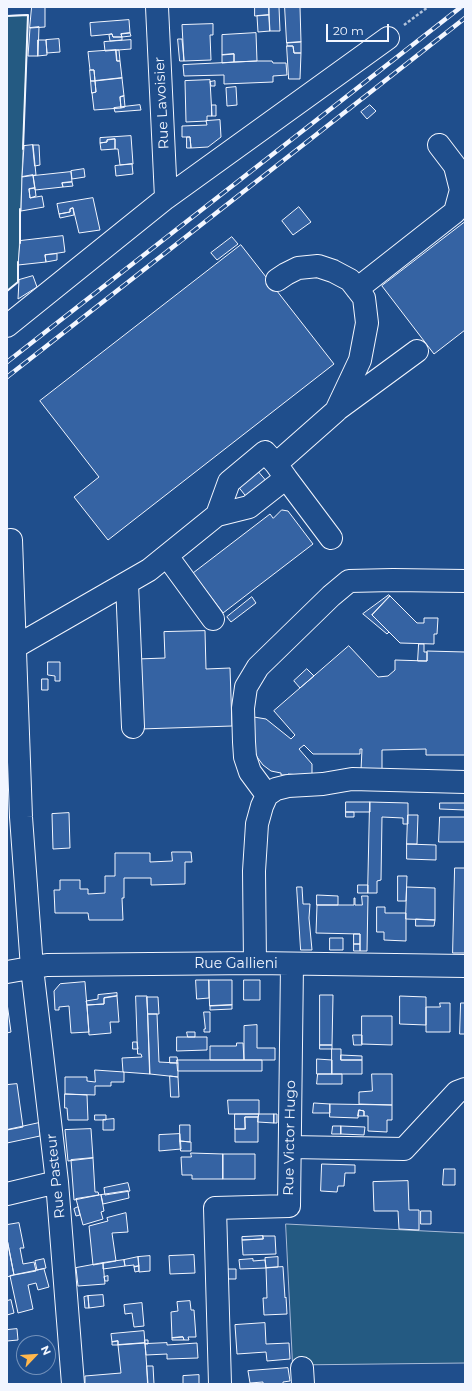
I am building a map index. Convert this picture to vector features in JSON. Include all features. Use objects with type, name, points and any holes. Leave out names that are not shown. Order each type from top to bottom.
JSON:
[{"type":"street","name":"Rue Lavoisier","points":[[157,7],[166,198]]},
{"type":"street","points":[[7,326],[166,198],[388,38]]},
{"type":"street","points":[[357,289],[455,212],[461,190],[455,166],[439,146]]},
{"type":"street","points":[[277,280],[298,268],[318,266],[333,271],[350,280],[364,298],[367,323],[360,360],[336,411]]},
{"type":"street","points":[[12,658],[126,583],[149,570],[217,515],[249,507],[336,411],[417,351]]},
{"type":"street","points":[[217,515],[229,482],[265,452],[331,538]]},
{"type":"street","name":"Rue Pasteur","points":[[11,540],[14,817],[57,1182],[73,1384]]},
{"type":"street","points":[[166,556],[213,619]]},
{"type":"street","points":[[267,795],[250,772],[245,758],[243,708],[246,687],[258,667],[331,596],[349,581],[465,580]]},
{"type":"street","points":[[126,583],[133,727]]},
{"type":"street","points":[[255,963],[254,871],[257,824],[267,795],[276,789],[288,786],[323,784],[352,779],[465,782]]},
{"type":"street","name":"Rue Gallieni","points":[[7,972],[47,965],[255,963],[465,966]]},
{"type":"street","name":"Rue Victor Hugo","points":[[220,1384],[215,1208],[289,1206],[292,964]]},
{"type":"street","points":[[290,1147],[404,1149],[458,1092],[465,1089]]},
{"type":"street","points":[[7,1194],[57,1182]]},
{"type":"path","points":[[388,38],[428,7]]},
{"type":"shaded area","points":[[28,15],[18,282],[7,291],[7,16]]},
{"type":"shaded area","points":[[286,1224],[465,1233],[465,1363],[293,1365]]},
{"type":"building","points":[[32,7],[45,7],[45,27],[30,28]]},
{"type":"building","points":[[255,7],[269,7],[269,15],[255,16]]},
{"type":"building","points":[[269,7],[279,7],[280,31],[270,31]]},
{"type":"building","points":[[285,7],[300,7],[301,42],[287,43]]},
{"type":"building","points":[[269,15],[270,31],[258,32],[257,16]]},
{"type":"building","points":[[129,20],[130,33],[121,34],[122,37],[113,37],[112,34],[91,36],[90,23]]},
{"type":"building","points":[[213,24],[213,35],[210,35],[211,60],[184,61],[182,25]]},
{"type":"building","points":[[39,27],[38,56],[28,56],[30,28]]},
{"type":"building","points":[[130,33],[131,36],[122,37],[121,34]]},
{"type":"building","points":[[256,33],[257,61],[234,62],[234,54],[222,55],[222,35]]},
{"type":"building","points":[[112,34],[113,37],[122,37],[122,40],[110,41],[109,35]]},
{"type":"building","points":[[59,39],[60,52],[47,53],[46,40]]},
{"type":"building","points":[[178,39],[182,39],[184,61],[180,61]]},
{"type":"building","points":[[38,40],[46,40],[47,55],[38,56]]},
{"type":"building","points":[[131,40],[131,49],[105,51],[104,42]]},
{"type":"building","points":[[301,42],[301,53],[294,53],[293,46],[287,46],[287,43]]},
{"type":"building","points":[[287,46],[293,46],[294,53],[301,53],[300,79],[289,79]]},
{"type":"building","points":[[116,50],[117,61],[120,61],[122,78],[95,81],[94,70],[90,70],[88,52]]},
{"type":"building","points":[[116,50],[119,50],[120,61],[117,61]]},
{"type":"building","points":[[234,54],[234,62],[222,63],[222,55]]},
{"type":"building","points":[[257,61],[286,63],[287,75],[273,76],[273,82],[224,84],[224,75],[184,76],[183,65]]},
{"type":"building","points":[[90,70],[94,70],[95,81],[91,81]]},
{"type":"building","points":[[122,78],[124,96],[120,97],[121,108],[94,110],[92,93],[96,92],[95,81]]},
{"type":"building","points":[[210,80],[212,116],[207,116],[207,121],[186,122],[185,81]]},
{"type":"building","points":[[91,81],[95,81],[96,92],[92,93]]},
{"type":"building","points":[[215,81],[215,86],[211,86],[210,82]]},
{"type":"building","points":[[236,87],[237,105],[227,106],[226,88]]},
{"type":"building","points":[[124,96],[125,107],[121,108],[120,97]]},
{"type":"building","points":[[140,105],[141,110],[115,112],[114,108]]},
{"type":"building","points":[[212,105],[216,105],[216,116],[212,116]]},
{"type":"building","points":[[370,105],[376,111],[367,119],[361,112]]},
{"type":"building","points":[[220,120],[221,137],[208,147],[191,148],[190,137],[182,137],[182,126],[207,125],[206,121]]},
{"type":"building","points":[[131,136],[133,164],[120,165],[118,149],[115,149],[115,139],[100,143],[100,138]]},
{"type":"building","points":[[187,137],[190,137],[191,148],[187,148]]},
{"type":"building","points":[[115,139],[115,149],[101,150],[100,143]]},
{"type":"building","points":[[33,145],[36,175],[22,177],[24,146]]},
{"type":"building","points":[[33,145],[39,145],[40,165],[35,166]]},
{"type":"building","points":[[132,164],[133,174],[116,176],[115,166]]},
{"type":"building","points":[[84,169],[85,177],[72,179],[71,171]]},
{"type":"building","points":[[71,172],[72,182],[62,183],[63,187],[35,190],[33,176]]},
{"type":"building","points":[[33,175],[35,188],[29,189],[30,198],[42,196],[44,207],[21,211],[22,177]]},
{"type":"building","points":[[72,182],[73,186],[63,187],[62,183]]},
{"type":"building","points":[[35,188],[36,196],[30,198],[29,189]]},
{"type":"building","points":[[93,198],[100,230],[79,233],[73,208],[70,209],[70,212],[59,214],[57,204]]},
{"type":"building","points":[[299,207],[311,222],[293,235],[282,221]]},
{"type":"building","points":[[73,208],[74,215],[60,218],[59,214],[70,212],[70,209]]},
{"type":"building","points":[[465,222],[465,330],[434,354],[382,286]]},
{"type":"building","points":[[63,236],[65,252],[45,255],[46,262],[18,265],[20,241]]},
{"type":"building","points":[[232,237],[238,244],[217,260],[211,253]]},
{"type":"building","points":[[241,245],[334,364],[108,540],[74,497],[99,477],[40,401]]},
{"type":"building","points":[[57,254],[57,260],[46,262],[45,255]]},
{"type":"building","points":[[33,276],[37,287],[18,299],[19,280]]},
{"type":"building","points":[[256,469],[268,483],[248,499],[237,485]]},
{"type":"building","points":[[282,510],[288,511],[313,544],[223,613],[193,573],[270,514],[273,518]]},
{"type":"building","points":[[389,595],[390,596],[372,615],[389,632],[387,634],[363,614]]},
{"type":"building","points":[[390,596],[417,623],[424,623],[424,618],[438,618],[437,634],[434,634],[434,644],[400,643],[372,615]]},
{"type":"building","points":[[252,597],[256,603],[231,622],[227,617]]},
{"type":"building","points":[[205,631],[206,669],[230,668],[232,726],[140,729],[137,659],[165,658],[164,632]]},
{"type":"building","points":[[419,644],[424,644],[424,652],[427,652],[427,661],[418,661]]},
{"type":"building","points":[[349,646],[378,677],[388,676],[395,670],[395,660],[427,661],[427,651],[465,652],[465,755],[426,755],[426,749],[382,750],[382,770],[361,770],[362,749],[360,749],[360,754],[313,754],[304,745],[299,749],[312,764],[312,776],[288,774],[281,775],[281,773],[271,771],[263,765],[257,757],[254,749],[254,717],[266,719],[291,739],[295,735],[274,711]]},
{"type":"building","points":[[48,662],[60,662],[60,681],[55,681],[55,676],[48,675]]},
{"type":"building","points":[[307,669],[314,676],[300,688],[294,681]]},
{"type":"building","points":[[42,679],[48,679],[48,690],[42,690]]},
{"type":"building","points":[[346,802],[370,802],[370,812],[346,812]]},
{"type":"building","points":[[370,802],[408,803],[408,824],[403,824],[403,818],[382,817],[381,880],[377,881],[377,893],[368,893]]},
{"type":"building","points":[[440,803],[465,803],[465,810],[440,809]]},
{"type":"building","points":[[346,812],[354,812],[354,817],[346,817]]},
{"type":"building","points":[[69,813],[70,848],[53,849],[52,814]]},
{"type":"building","points":[[408,815],[418,815],[417,844],[407,844]]},
{"type":"building","points":[[440,817],[465,817],[465,842],[439,842]]},
{"type":"building","points":[[407,844],[436,845],[436,860],[407,859]]},
{"type":"building","points":[[172,852],[191,852],[192,862],[185,862],[185,884],[151,885],[151,878],[124,878],[124,898],[122,898],[123,920],[89,920],[88,913],[55,913],[54,890],[60,890],[60,880],[80,880],[80,889],[88,889],[88,894],[105,893],[105,876],[115,876],[115,853],[150,853],[150,862],[172,861]]},
{"type":"building","points":[[455,868],[465,868],[465,953],[453,953]]},
{"type":"building","points":[[398,876],[407,876],[406,901],[398,901]]},
{"type":"building","points":[[358,885],[368,885],[368,893],[358,893]]},
{"type":"building","points":[[297,887],[302,887],[303,904],[310,904],[309,918],[312,950],[301,950]]},
{"type":"building","points":[[407,887],[435,888],[435,920],[406,919]]},
{"type":"building","points":[[317,895],[338,896],[338,905],[317,905]]},
{"type":"building","points":[[362,896],[368,896],[367,951],[360,951],[360,934],[316,933],[317,905],[354,905],[355,898],[355,905],[362,905]]},
{"type":"building","points":[[377,907],[385,907],[385,913],[406,913],[406,941],[384,940],[384,932],[377,932]]},
{"type":"building","points":[[416,919],[435,920],[434,926],[416,926]]},
{"type":"building","points":[[354,934],[360,934],[360,944],[354,944]]},
{"type":"building","points":[[330,938],[343,938],[343,950],[330,950]]},
{"type":"building","points":[[354,944],[360,944],[360,951],[354,951]]},
{"type":"building","points":[[196,980],[209,980],[209,998],[197,999]]},
{"type":"building","points":[[209,980],[232,980],[232,1005],[210,1006]]},
{"type":"building","points":[[244,980],[260,980],[260,1000],[244,1000]]},
{"type":"building","points":[[85,982],[89,1032],[71,1033],[69,1006],[59,1007],[59,1010],[55,1010],[54,991],[60,984]]},
{"type":"building","points":[[117,993],[117,996],[104,998],[104,1004],[87,1005],[86,1001],[98,999],[98,995]]},
{"type":"building","points":[[320,995],[333,995],[332,1045],[320,1045]]},
{"type":"building","points":[[117,996],[119,1022],[110,1022],[111,1033],[89,1035],[87,1005],[104,1004],[104,998]]},
{"type":"building","points":[[136,996],[147,996],[150,1074],[123,1072],[122,1058],[142,1057],[141,1054],[138,1054]]},
{"type":"building","points":[[400,996],[426,997],[426,1025],[400,1024]]},
{"type":"building","points":[[147,997],[158,997],[159,1014],[148,1014]]},
{"type":"building","points":[[7,1003],[11,1032],[7,1033]]},
{"type":"building","points":[[440,1003],[450,1003],[450,1032],[426,1032],[426,1007],[440,1007]]},
{"type":"building","points":[[461,1003],[465,1003],[465,1034],[460,1034]]},
{"type":"building","points":[[232,1005],[232,1009],[210,1010],[210,1006]]},
{"type":"building","points":[[204,1012],[210,1012],[210,1032],[204,1032]]},
{"type":"building","points":[[148,1014],[157,1014],[159,1062],[178,1063],[178,1077],[150,1074]]},
{"type":"building","points":[[362,1016],[392,1016],[392,1045],[362,1044]]},
{"type":"building","points":[[257,1025],[257,1048],[275,1048],[275,1060],[244,1060],[244,1026]]},
{"type":"building","points":[[187,1032],[195,1032],[195,1037],[188,1037]]},
{"type":"building","points":[[353,1035],[362,1035],[362,1045],[354,1045]]},
{"type":"building","points":[[177,1037],[207,1037],[207,1050],[177,1051]]},
{"type":"building","points":[[133,1042],[137,1042],[138,1049],[133,1049]]},
{"type":"building","points":[[237,1043],[243,1043],[244,1060],[210,1060],[210,1046],[236,1046]]},
{"type":"building","points":[[320,1045],[332,1045],[332,1049],[320,1049]]},
{"type":"building","points":[[332,1049],[341,1049],[341,1060],[362,1060],[362,1074],[332,1074]]},
{"type":"building","points":[[341,1055],[362,1056],[362,1060],[341,1060]]},
{"type":"building","points":[[170,1057],[177,1057],[178,1063],[170,1063]]},
{"type":"building","points":[[317,1059],[332,1060],[332,1074],[317,1074]]},
{"type":"building","points":[[177,1060],[262,1060],[262,1071],[178,1071]]},
{"type":"building","points":[[95,1070],[124,1072],[124,1082],[111,1082],[111,1086],[95,1086],[95,1095],[65,1094],[65,1077],[87,1077],[87,1081],[95,1082]]},
{"type":"building","points":[[318,1074],[342,1074],[342,1084],[317,1084]]},
{"type":"building","points":[[372,1074],[392,1074],[392,1105],[359,1104],[359,1092],[372,1091]]},
{"type":"building","points":[[170,1076],[178,1077],[179,1097],[171,1097]]},
{"type":"building","points":[[17,1084],[23,1127],[7,1130],[7,1085]]},
{"type":"building","points":[[65,1094],[87,1095],[88,1120],[68,1120],[67,1108],[65,1108]]},
{"type":"building","points":[[228,1100],[259,1100],[259,1114],[229,1114]]},
{"type":"building","points":[[314,1103],[330,1104],[330,1113],[313,1113]]},
{"type":"building","points":[[330,1104],[392,1105],[392,1120],[387,1120],[387,1132],[368,1131],[368,1116],[364,1116],[364,1111],[359,1110],[358,1118],[330,1117]]},
{"type":"building","points":[[359,1110],[364,1111],[364,1116],[358,1116]]},
{"type":"building","points":[[235,1114],[259,1114],[258,1117],[245,1117],[245,1129],[235,1129]]},
{"type":"building","points":[[259,1114],[274,1114],[274,1123],[258,1122]]},
{"type":"building","points":[[274,1114],[277,1114],[277,1123],[274,1123]]},
{"type":"building","points":[[95,1115],[106,1115],[106,1120],[95,1120]]},
{"type":"building","points":[[245,1117],[258,1117],[258,1142],[235,1142],[235,1129],[245,1129]]},
{"type":"building","points":[[114,1119],[114,1130],[103,1130],[103,1120]]},
{"type":"building","points":[[39,1123],[40,1136],[7,1143],[7,1130]]},
{"type":"building","points":[[180,1125],[190,1125],[190,1142],[180,1141]]},
{"type":"building","points":[[333,1126],[341,1126],[341,1134],[332,1134]]},
{"type":"building","points":[[341,1126],[365,1127],[364,1135],[341,1134]]},
{"type":"building","points":[[91,1129],[93,1158],[68,1161],[65,1130]]},
{"type":"building","points":[[180,1134],[181,1149],[159,1151],[159,1135]]},
{"type":"building","points":[[180,1141],[191,1142],[191,1151],[181,1151]]},
{"type":"building","points":[[191,1153],[223,1154],[223,1179],[192,1179],[192,1175],[182,1175],[181,1157],[191,1157]]},
{"type":"building","points":[[223,1154],[255,1154],[255,1179],[223,1179]]},
{"type":"building","points":[[93,1158],[95,1192],[98,1192],[99,1195],[74,1200],[71,1160]]},
{"type":"building","points":[[322,1164],[355,1165],[355,1173],[345,1173],[344,1186],[338,1186],[337,1192],[321,1191]]},
{"type":"building","points":[[444,1169],[455,1169],[455,1185],[443,1185]]},
{"type":"building","points":[[408,1181],[409,1210],[419,1210],[419,1230],[399,1229],[398,1211],[374,1211],[373,1182]]},
{"type":"building","points":[[128,1183],[130,1191],[105,1195],[104,1188]]},
{"type":"building","points":[[128,1191],[129,1198],[103,1204],[101,1195]]},
{"type":"building","points":[[101,1195],[104,1211],[101,1212],[103,1219],[83,1225],[76,1199]]},
{"type":"building","points":[[78,1207],[80,1215],[76,1216],[74,1209]]},
{"type":"building","points":[[421,1211],[431,1211],[431,1224],[421,1224]]},
{"type":"building","points":[[126,1213],[128,1232],[112,1233],[116,1261],[93,1265],[89,1226],[108,1221],[107,1218]]},
{"type":"building","points":[[19,1223],[24,1248],[20,1248],[23,1264],[34,1262],[36,1271],[14,1275],[7,1239],[7,1225]]},
{"type":"building","points":[[263,1236],[263,1239],[242,1240],[242,1237]]},
{"type":"building","points":[[263,1236],[275,1236],[276,1254],[243,1255],[242,1240],[263,1239]]},
{"type":"building","points":[[7,1239],[14,1275],[7,1277]]},
{"type":"building","points":[[194,1255],[195,1273],[170,1274],[169,1256]]},
{"type":"building","points":[[150,1256],[150,1271],[139,1272],[138,1257]]},
{"type":"building","points":[[138,1257],[139,1266],[125,1266],[124,1260]]},
{"type":"building","points":[[278,1257],[278,1267],[266,1268],[265,1258]]},
{"type":"building","points":[[44,1259],[46,1268],[37,1270],[35,1261]]},
{"type":"building","points":[[253,1259],[253,1261],[265,1260],[266,1268],[240,1269],[239,1260]]},
{"type":"building","points":[[124,1260],[125,1266],[103,1269],[103,1263]]},
{"type":"building","points":[[103,1263],[105,1284],[78,1286],[76,1268]]},
{"type":"building","points":[[139,1266],[139,1271],[135,1272],[134,1267]]},
{"type":"building","points":[[283,1267],[287,1314],[264,1315],[263,1298],[267,1298],[266,1268]]},
{"type":"building","points":[[44,1269],[49,1287],[38,1290],[36,1283],[28,1285],[33,1309],[18,1313],[10,1276]]},
{"type":"building","points":[[227,1269],[236,1269],[236,1279],[227,1279]]},
{"type":"building","points":[[108,1276],[108,1281],[105,1281],[104,1277]]},
{"type":"building","points":[[103,1295],[104,1306],[89,1308],[88,1296]]},
{"type":"building","points":[[88,1296],[89,1308],[85,1308],[84,1297]]},
{"type":"building","points":[[11,1300],[14,1313],[7,1315],[7,1301]]},
{"type":"building","points":[[190,1301],[191,1310],[194,1310],[196,1337],[188,1337],[189,1340],[184,1340],[183,1337],[172,1338],[171,1312],[178,1311],[177,1302]]},
{"type":"building","points":[[142,1303],[144,1326],[134,1327],[132,1313],[125,1314],[124,1305]]},
{"type":"building","points":[[265,1323],[266,1344],[289,1343],[290,1359],[267,1361],[266,1352],[237,1354],[235,1325]]},
{"type":"building","points":[[17,1329],[16,1340],[7,1341],[7,1330]]},
{"type":"building","points":[[144,1331],[145,1343],[118,1345],[118,1341],[112,1342],[111,1334]]},
{"type":"building","points":[[183,1337],[184,1340],[172,1340],[172,1338]]},
{"type":"building","points":[[145,1340],[148,1340],[148,1344],[145,1344]]},
{"type":"building","points":[[118,1341],[118,1345],[112,1345],[112,1342]]},
{"type":"building","points":[[145,1343],[148,1384],[85,1384],[85,1376],[121,1373],[118,1345]]},
{"type":"building","points":[[167,1343],[167,1345],[197,1343],[198,1358],[167,1359],[167,1354],[146,1355],[145,1344]]},
{"type":"building","points":[[147,1366],[153,1366],[154,1384],[148,1384]]},
{"type":"building","points":[[288,1368],[290,1381],[283,1382],[283,1384],[263,1384],[263,1382],[250,1383],[248,1371]]},
{"type":"building","points":[[199,1375],[199,1384],[183,1384],[183,1376]]},
{"type":"railway","points":[[7,362],[461,7]]},
{"type":"railway","points":[[7,377],[465,18]]},
{"type":"wall","points":[[7,16],[28,15],[23,149]]},
{"type":"wall","points":[[20,209],[20,243]]},
{"type":"wall","points":[[7,291],[18,282],[18,262]]}]
